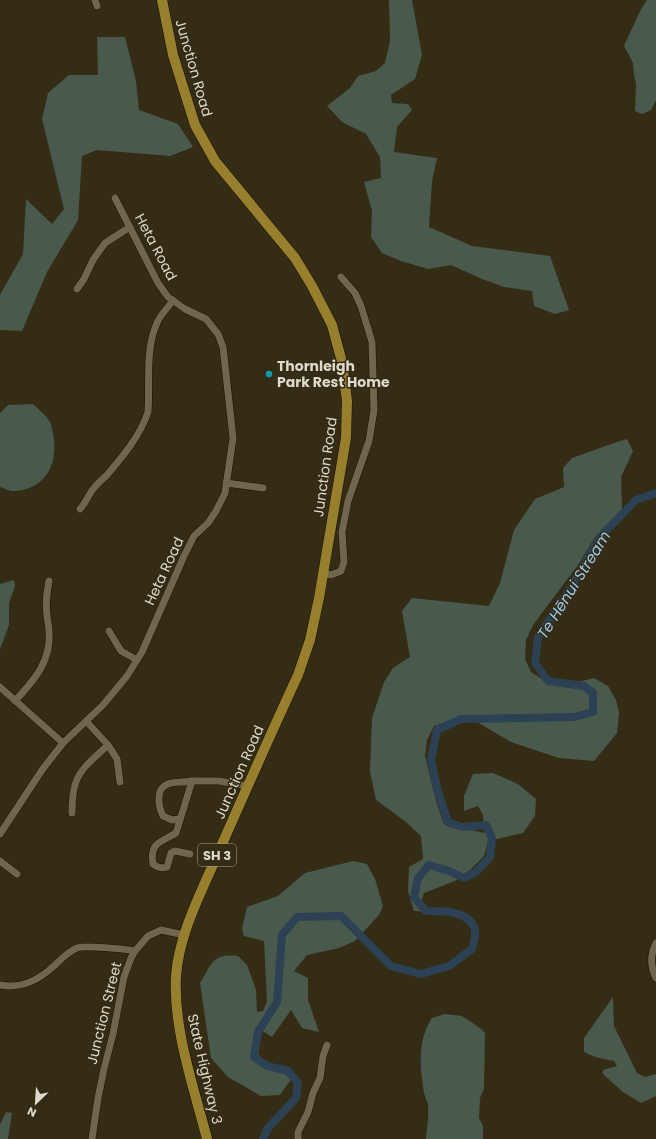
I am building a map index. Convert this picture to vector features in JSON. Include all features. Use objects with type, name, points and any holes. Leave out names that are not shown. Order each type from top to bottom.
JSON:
[{"type":"highway","name":"Junction Road","points":[[162,0],[173,55],[195,125],[215,161],[295,258],[312,286],[332,325],[342,362],[347,400],[346,438],[319,598],[310,640],[298,675],[247,786],[184,935]]},
{"type":"highway","name":"State Highway 3","points":[[184,935],[178,957],[176,977],[177,1015],[183,1047],[207,1139]]},
{"type":"street","name":"Heta Road","points":[[0,834],[42,770],[63,743],[103,706],[116,691],[137,660],[142,652],[194,536],[208,523],[225,493],[233,438],[223,347],[218,334],[206,319],[185,309],[168,297],[158,283],[115,198]]},
{"type":"street","points":[[77,289],[105,243],[130,227]]},
{"type":"street","points":[[323,573],[331,574],[341,571],[344,562],[342,532],[348,501],[369,441],[374,410],[372,342],[355,293],[341,277]]},
{"type":"street","points":[[80,509],[93,489],[107,475],[138,435],[145,421],[148,412],[150,349],[152,338],[157,323],[173,300]]},
{"type":"street","points":[[226,483],[263,488]]},
{"type":"street","points":[[15,701],[37,677],[47,655],[50,631],[46,614],[46,596],[49,581]]},
{"type":"street","points":[[109,631],[121,651],[137,660]]},
{"type":"street","points":[[0,687],[63,743]]},
{"type":"street","points":[[86,721],[108,745],[117,759],[120,782]]},
{"type":"street","points":[[72,813],[76,782],[82,772],[108,745]]},
{"type":"street","points":[[179,819],[172,820],[163,816],[158,803],[162,789],[167,784],[192,781],[218,781],[247,786]]},
{"type":"street","points":[[190,854],[175,851],[171,853],[167,867],[164,868],[157,867],[152,861],[155,847],[159,842],[176,833],[179,819],[192,781]]},
{"type":"street","points":[[0,862],[17,874]]},
{"type":"street","name":"Junction Street","points":[[92,1139],[98,1098],[104,1069],[114,1034],[124,976],[135,951],[148,936],[161,930],[184,935]]},
{"type":"street","points":[[656,943],[651,957],[652,970],[656,978]]},
{"type":"street","points":[[0,985],[21,985],[31,982],[42,976],[62,958],[77,948],[122,949],[135,951]]},
{"type":"street","points":[[298,1139],[298,1132],[308,1112],[313,1093],[320,1078],[322,1056],[327,1045]]},
{"type":"green space","points":[[389,0],[412,0],[422,55],[415,79],[391,95],[392,103],[408,104],[412,110],[397,127],[394,152],[437,158],[432,181],[429,227],[472,246],[550,256],[569,310],[555,314],[534,306],[532,291],[504,287],[451,265],[428,269],[401,261],[382,253],[371,237],[372,211],[364,182],[381,178],[380,157],[366,134],[342,122],[327,106],[350,88],[358,76],[376,71],[385,63],[390,41]]},
{"type":"green space","points":[[647,0],[656,0],[656,100],[651,110],[642,114],[635,111],[636,84],[633,63],[624,46],[640,11]]},
{"type":"green space","points":[[97,37],[125,37],[136,81],[139,110],[178,124],[193,147],[170,156],[97,150],[82,156],[78,220],[47,272],[22,331],[0,330],[0,295],[23,254],[26,199],[52,224],[64,209],[42,119],[48,93],[69,75],[98,75]]},
{"type":"green space","points":[[33,404],[46,417],[51,425],[54,445],[52,464],[48,473],[42,480],[26,489],[13,491],[0,487],[0,413],[8,405]]},
{"type":"green space","points":[[627,439],[633,451],[621,477],[622,509],[595,537],[578,565],[533,625],[526,640],[525,659],[531,672],[545,681],[567,685],[594,678],[608,686],[616,700],[619,713],[617,733],[594,761],[559,758],[511,742],[472,719],[451,721],[434,726],[427,740],[425,756],[436,801],[444,824],[452,828],[468,829],[484,833],[483,815],[478,806],[464,811],[464,796],[473,774],[493,773],[518,784],[536,799],[535,816],[523,833],[488,841],[484,856],[471,869],[455,881],[424,893],[421,902],[431,912],[414,911],[408,891],[409,867],[423,859],[421,836],[406,822],[376,800],[370,772],[372,718],[384,682],[393,668],[410,657],[402,611],[412,598],[489,606],[500,583],[514,530],[535,499],[564,487],[563,468],[572,458]]},
{"type":"green space","points":[[14,580],[15,586],[9,603],[9,625],[0,649],[0,584]]},
{"type":"green space","points":[[353,861],[367,864],[375,879],[383,906],[379,915],[355,941],[339,948],[307,955],[294,971],[308,978],[308,1000],[319,1032],[302,1028],[291,1010],[272,1037],[261,1030],[257,1050],[261,1059],[292,1078],[280,1095],[261,1096],[228,1077],[211,1058],[200,983],[210,965],[218,958],[223,956],[238,956],[247,965],[256,990],[257,1012],[263,1011],[267,1001],[264,941],[244,936],[242,929],[247,907],[278,896],[305,873]]},
{"type":"green space","points":[[613,997],[614,1026],[637,1073],[645,1077],[656,1074],[656,1096],[641,1103],[623,1092],[603,1074],[603,1070],[617,1066],[614,1061],[595,1057],[584,1052],[584,1038]]},
{"type":"green space","points":[[445,1014],[462,1016],[485,1033],[484,1089],[480,1098],[479,1118],[483,1126],[483,1139],[426,1139],[428,1105],[424,1093],[421,1074],[422,1045],[427,1027],[432,1018]]},
{"type":"green space","points":[[6,1112],[12,1113],[8,1139],[0,1139],[0,1125]]},
{"type":"waterway","name":"Te Hēnui Stream","points":[[263,1139],[268,1128],[296,1098],[298,1083],[288,1071],[267,1066],[254,1057],[258,1032],[277,1002],[282,935],[297,917],[341,916],[391,966],[421,974],[449,966],[472,949],[475,937],[475,930],[472,923],[462,915],[455,913],[426,911],[414,897],[418,878],[429,865],[449,871],[464,878],[476,872],[490,857],[492,838],[486,825],[462,827],[448,822],[438,792],[431,760],[437,730],[461,719],[574,717],[593,712],[593,693],[584,686],[548,681],[535,663],[538,637],[570,589],[600,537],[636,500],[656,493]]},
{"type":"place","name":"Thornleigh Park Rest Home","points":[[269,374]]}]
